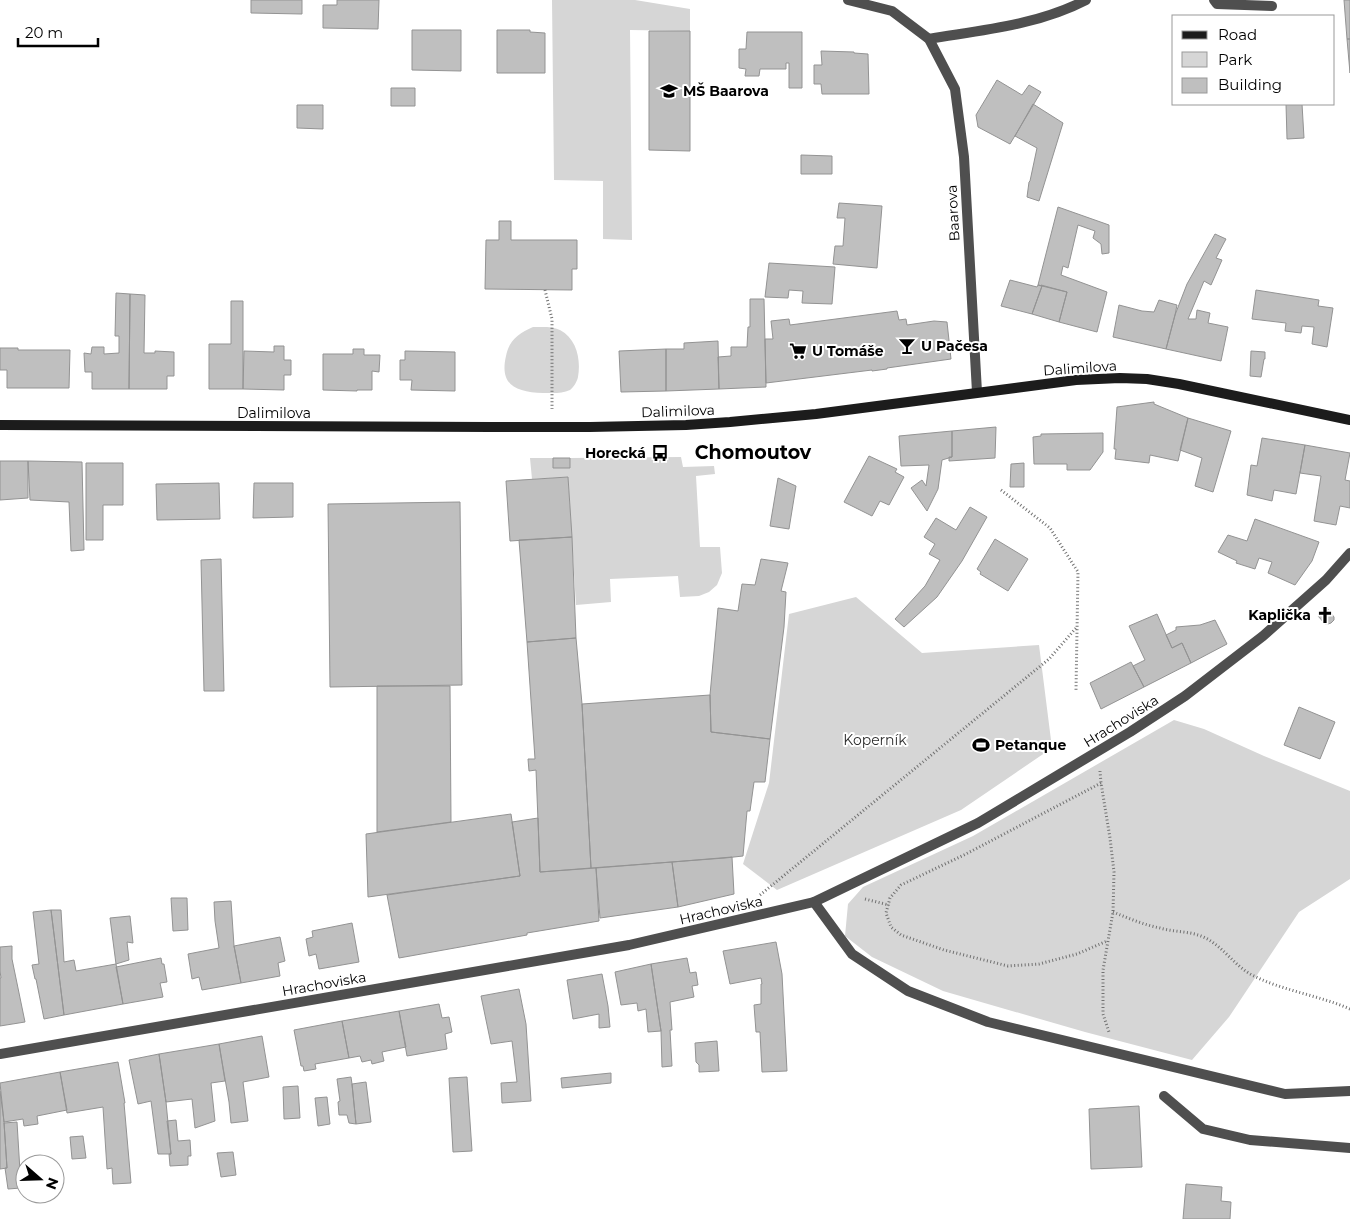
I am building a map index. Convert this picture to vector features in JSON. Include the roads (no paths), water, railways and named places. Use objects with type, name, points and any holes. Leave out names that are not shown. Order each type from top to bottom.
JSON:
[{"type":"main road","name":"Dalimilova","points":[[0,425],[553,427],[686,425],[826,412],[1076,380],[1120,378],[1147,379],[1179,384],[1350,420]]},
{"type":"street","name":"Baarova","points":[[848,0],[892,11],[929,39],[955,89],[964,157],[977,392]]},
{"type":"street","points":[[929,39],[1020,24],[1067,10],[1086,0]]},
{"type":"street","points":[[1214,0],[1216,4],[1272,6]]},
{"type":"street","name":"Hrachoviska","points":[[0,1054],[629,945],[814,902],[978,824],[1130,732],[1185,696],[1263,636],[1326,580],[1350,553]]},
{"type":"street","points":[[814,902],[852,954],[908,991],[988,1022],[1285,1094],[1350,1091]]},
{"type":"street","points":[[1164,1096],[1202,1129],[1250,1140],[1350,1148]]},
{"type":"place","name":"MŠ Baarova","points":[[669,91]]},
{"type":"place","name":"U Pačesa","points":[[907,346]]},
{"type":"place","name":"U Tomáše","points":[[798,351]]},
{"type":"place","name":"Horecká","points":[[660,453]]},
{"type":"place","name":"Kaplička","points":[[1325,615]]},
{"type":"place","name":"Petanque","points":[[981,745]]},
{"type":"district","name":"Chomoutov","points":[[753,452]]},
{"type":"park label","name":"Koperník","points":[[875,740]]}]
